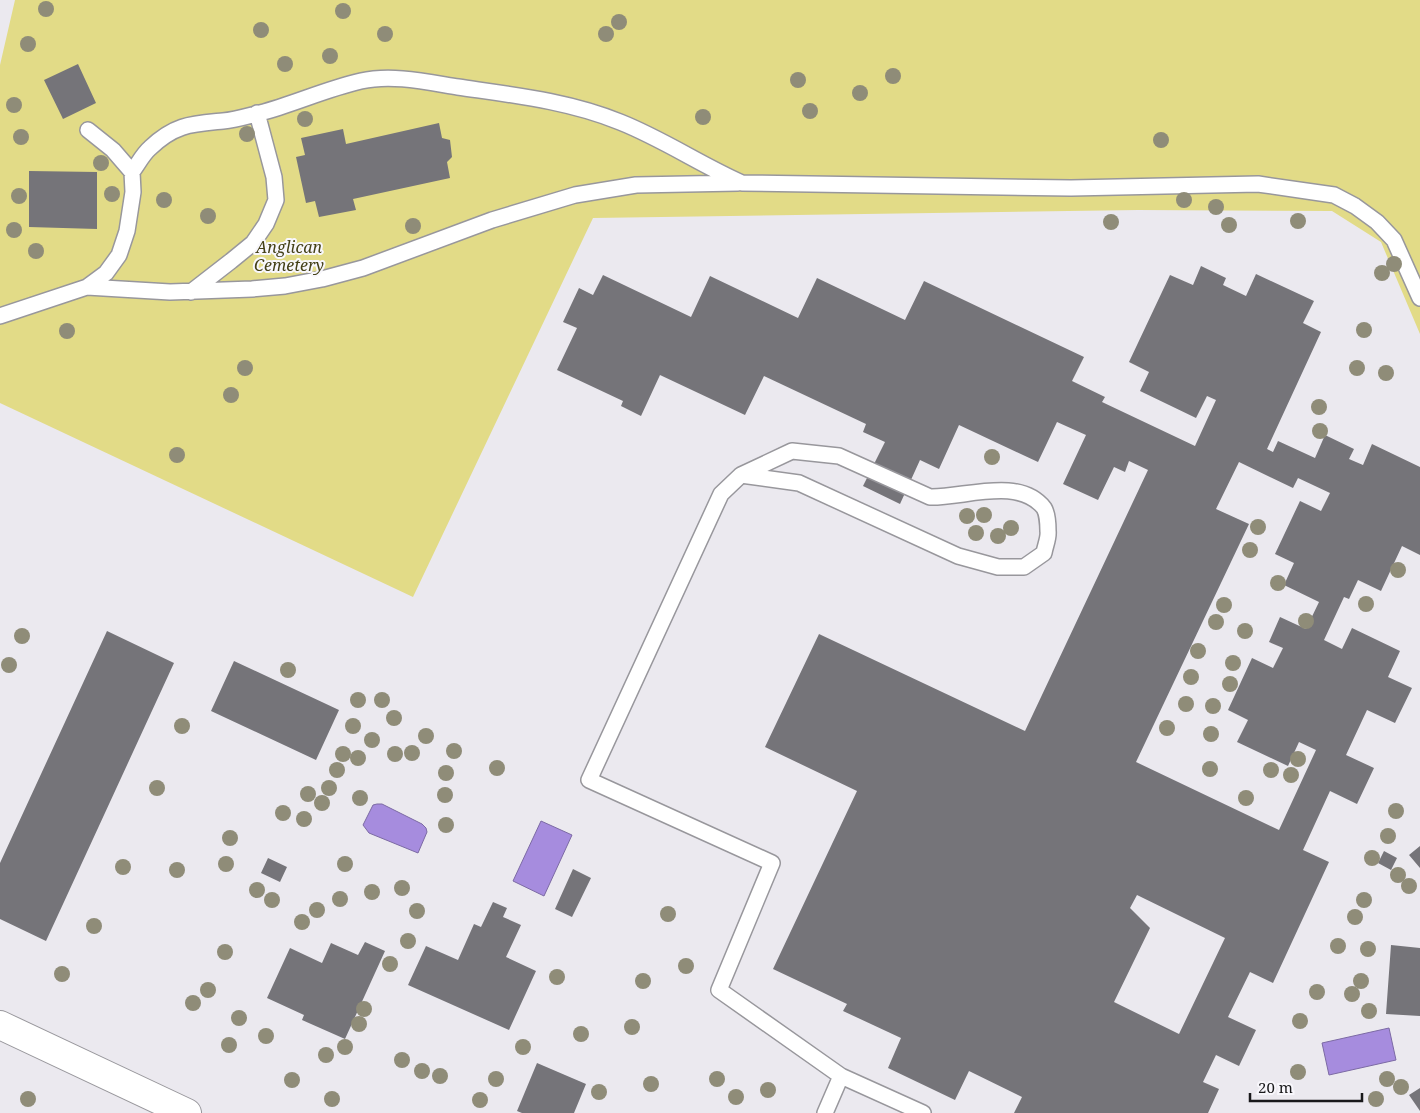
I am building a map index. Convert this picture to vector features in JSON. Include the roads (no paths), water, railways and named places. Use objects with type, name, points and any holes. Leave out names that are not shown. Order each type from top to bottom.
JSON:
[{"type":"main road","points":[[0,1025],[187,1113]]},
{"type":"lane","points":[[132,172],[149,149],[164,136],[185,126],[203,122],[224,121],[257,113],[362,81],[390,79],[541,100],[590,111],[621,122],[742,182]]},
{"type":"lane","points":[[191,292],[253,243],[266,224],[276,200],[274,177],[257,113]]},
{"type":"lane","points":[[0,316],[87,287],[106,272],[119,255],[127,231],[133,192],[132,172],[113,150],[88,130]]},
{"type":"lane","points":[[87,287],[191,292],[252,290],[285,286],[363,268],[492,220],[575,195],[636,185],[742,182],[1071,188],[1258,184],[1334,195],[1355,206],[1377,222],[1394,240],[1420,298]]},
{"type":"lane","points":[[741,475],[799,483],[958,556],[998,567],[1024,567],[1044,553],[1049,532],[1045,509],[1031,496],[1011,490],[930,498],[839,456],[792,450],[741,475],[721,494],[588,780],[772,862],[719,990],[841,1076],[922,1113]]},
{"type":"lane","points":[[824,1113],[841,1076]]},
{"type":"park label","name":"Anglican Cemetery","points":[[289,256]]}]
